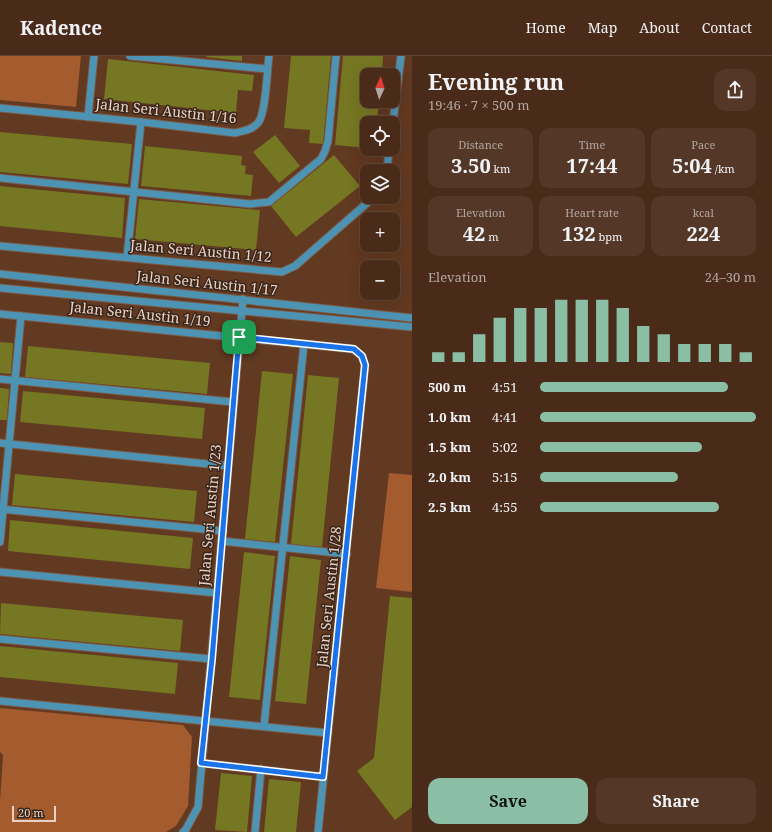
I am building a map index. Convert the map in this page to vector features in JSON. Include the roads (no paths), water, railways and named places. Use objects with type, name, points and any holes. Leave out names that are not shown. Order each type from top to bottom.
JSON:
[{"type":"street","points":[[88,117],[94,56]]},
{"type":"street","points":[[130,56],[267,69]]},
{"type":"street","name":"Jalan Seri Austin 1/16","points":[[0,108],[235,133],[248,130],[258,123],[263,114],[269,56]]},
{"type":"street","points":[[0,178],[250,204],[269,202],[321,159],[325,151],[328,141],[336,56]]},
{"type":"street","points":[[394,116],[401,56]]},
{"type":"street","points":[[127,257],[141,122]]},
{"type":"street","name":"Jalan Seri Austin 1/12","points":[[0,246],[282,272],[295,266],[366,204]]},
{"type":"street","name":"Jalan Seri Austin 1/17","points":[[0,274],[412,318]]},
{"type":"street","name":"Jalan Seri Austin 1/17","points":[[0,288],[412,327]]},
{"type":"street","name":"Jalan Seri Austin 1/23","points":[[183,832],[185,831],[198,807],[243,299]]},
{"type":"street","name":"Jalan Seri Austin 1/19","points":[[0,314],[354,349],[362,356],[365,365]]},
{"type":"street","points":[[0,542],[21,316]]},
{"type":"street","points":[[264,726],[304,344]]},
{"type":"street","name":"Jalan Seri Austin 1/28","points":[[318,832],[365,365]]},
{"type":"street","points":[[0,379],[233,402]]},
{"type":"street","points":[[0,443],[228,466]]},
{"type":"street","points":[[2,509],[223,531]]},
{"type":"street","points":[[221,541],[347,554]]},
{"type":"street","points":[[0,572],[217,594]]},
{"type":"street","points":[[0,639],[212,659]]},
{"type":"street","points":[[0,701],[328,733]]},
{"type":"street","points":[[201,763],[323,777]]},
{"type":"street","points":[[255,832],[261,769]]}]
